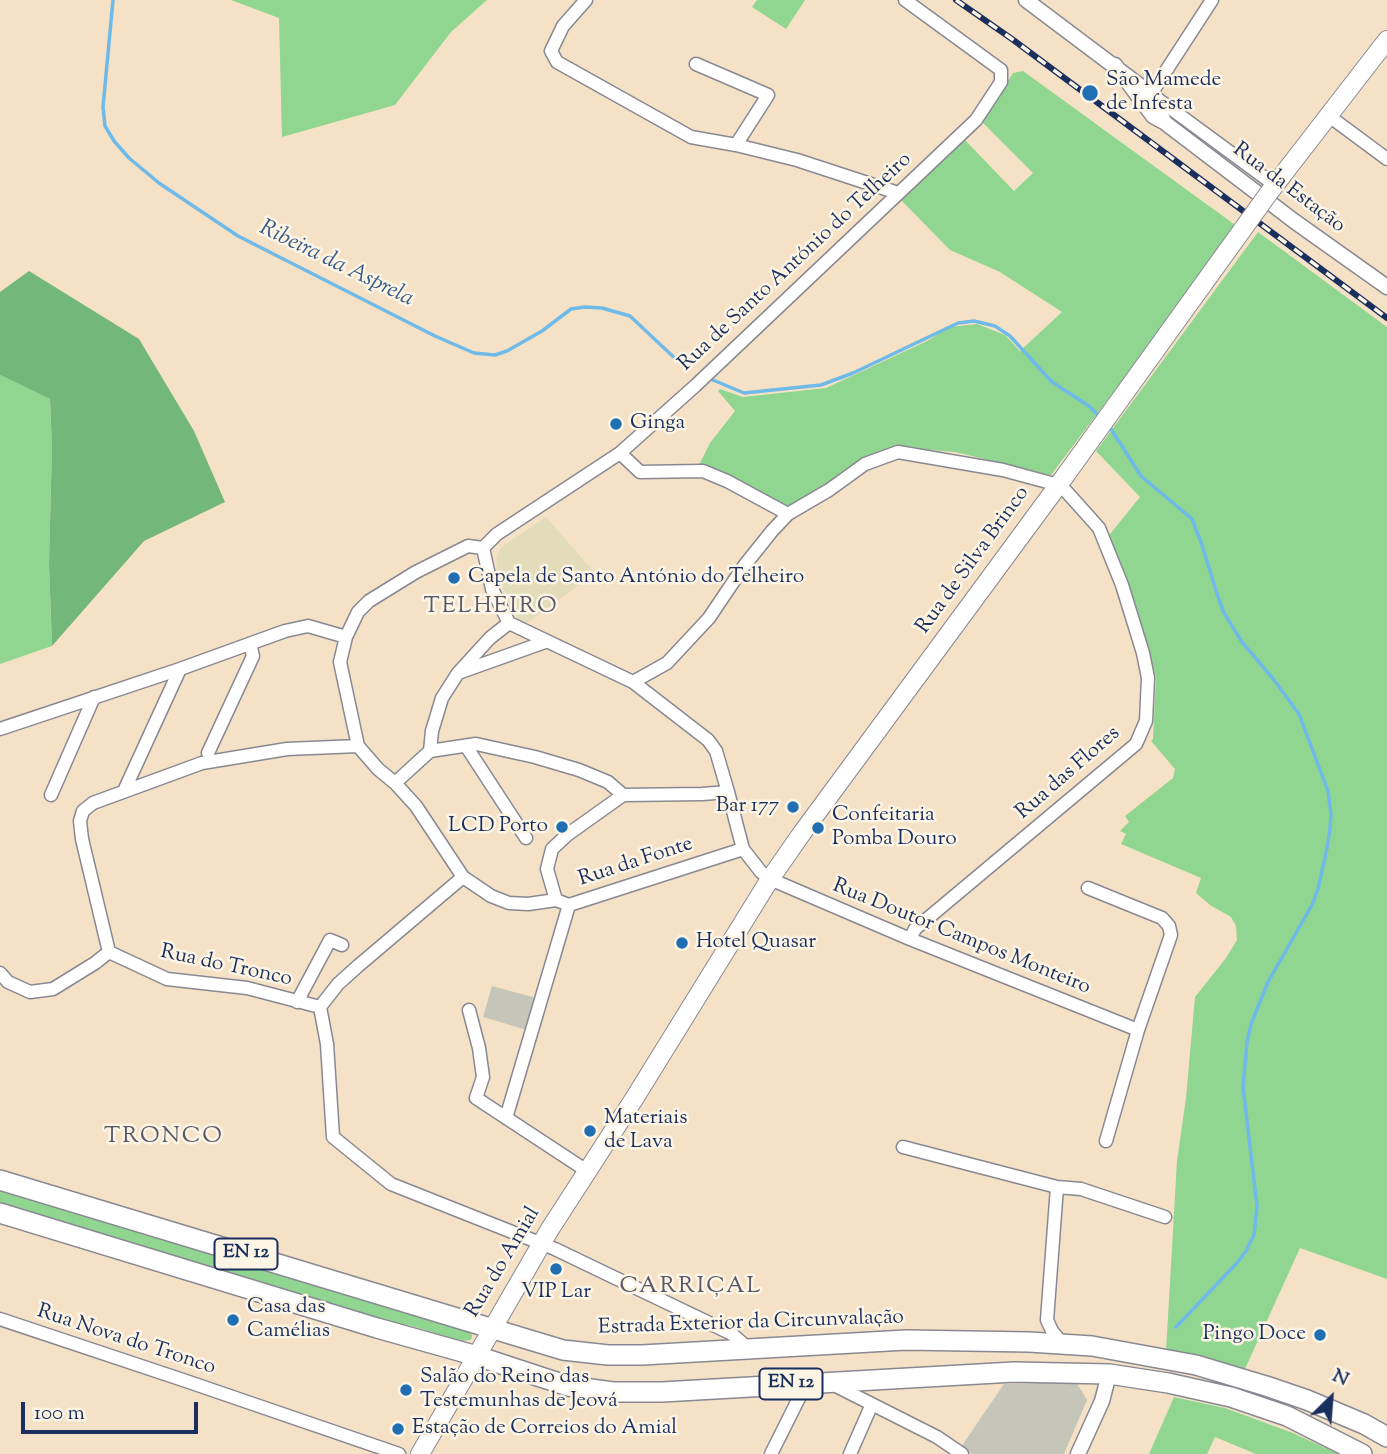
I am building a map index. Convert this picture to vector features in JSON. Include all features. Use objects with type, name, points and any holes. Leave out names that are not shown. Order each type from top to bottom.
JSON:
[{"type":"main road","name":"Rua de Silva Brinco","points":[[634,1099],[770,879],[802,833],[1062,481],[1273,188],[1387,40]]},
{"type":"main road","name":"Rua do Amial","points":[[420,1454],[542,1244],[634,1099]]},
{"type":"main road","name":"Estrada Exterior da Circunvalação","points":[[0,1180],[563,1350],[608,1355],[906,1340],[1092,1346],[1196,1365],[1307,1400],[1364,1424],[1387,1437]]},
{"type":"main road","name":"EN 12","points":[[0,1213],[477,1356],[568,1386],[613,1392],[663,1392],[1014,1372],[1109,1374],[1231,1397],[1287,1416],[1362,1454]]},
{"type":"main road","points":[[1092,1346],[1105,1361],[1109,1374]]},
{"type":"main road","name":"EN 12","points":[[1109,1374],[1127,1362],[1186,1372],[1196,1365]]},
{"type":"street","points":[[586,0],[563,26],[551,51],[557,62],[691,137],[797,160],[898,193]]},
{"type":"street","name":"Rua de Santo António do Telheiro","points":[[483,548],[497,534],[620,453],[695,386],[976,120],[1001,82],[1001,70],[905,0]]},
{"type":"street","points":[[1151,94],[1212,0]]},
{"type":"street","name":"Rua da Estação","points":[[1036,3],[1273,188]]},
{"type":"street","points":[[696,64],[768,95],[736,145]]},
{"type":"street","name":"Rua da Estação","points":[[1115,65],[1153,116],[1387,287]]},
{"type":"street","name":"Rua da Estação","points":[[1151,94],[1164,122]]},
{"type":"street","points":[[1329,116],[1387,159]]},
{"type":"street","points":[[633,682],[667,663],[709,618],[744,566],[788,514],[829,490],[865,464],[898,452],[1062,481]]},
{"type":"street","points":[[620,453],[640,472],[703,471],[788,514]]},
{"type":"street","name":"Rua das Flores","points":[[910,939],[915,929],[1136,744],[1146,721],[1148,678],[1143,653],[1113,561],[1099,528],[1065,490],[1062,481]]},
{"type":"street","points":[[749,1349],[732,1334],[542,1244],[391,1184],[333,1137],[327,1044],[320,1007],[338,984],[463,877],[416,806],[358,746],[340,662],[346,637],[358,612],[369,601],[416,572],[468,546],[483,548],[492,589],[509,624],[633,682],[708,740],[716,751],[743,849],[770,879]]},
{"type":"street","points":[[430,751],[432,731],[442,698],[458,673],[490,638],[509,624]]},
{"type":"street","points":[[0,729],[285,631],[308,626],[346,637]]},
{"type":"street","points":[[458,673],[545,642]]},
{"type":"street","points":[[208,753],[253,656],[250,644]]},
{"type":"street","points":[[124,791],[180,669]]},
{"type":"street","points":[[51,794],[94,697]]},
{"type":"street","points":[[395,783],[430,751],[476,744],[579,770],[608,782],[623,795]]},
{"type":"street","points":[[0,973],[8,982],[30,992],[52,989],[109,952],[80,821],[83,811],[93,803],[202,763],[286,749],[358,746]]},
{"type":"street","points":[[466,746],[526,838]]},
{"type":"street","points":[[556,900],[547,869],[552,849],[623,795],[728,792]]},
{"type":"street","name":"Rua da Fonte","points":[[463,877],[491,896],[509,903],[528,904],[556,900],[569,905],[743,849]]},
{"type":"street","name":"Rua Doutor Campos Monteiro","points":[[770,879],[910,939],[1138,1030]]},
{"type":"street","points":[[1088,888],[1162,918],[1169,926],[1171,935],[1138,1030],[1106,1141]]},
{"type":"street","points":[[506,1118],[569,905]]},
{"type":"street","points":[[298,1002],[330,940],[342,945]]},
{"type":"street","name":"Rua do Tronco","points":[[109,952],[166,979],[247,988],[320,1007]]},
{"type":"street","points":[[469,1010],[483,1077],[476,1098],[587,1171]]},
{"type":"street","points":[[902,1147],[1056,1187],[1081,1189],[1165,1217]]},
{"type":"street","points":[[1056,1187],[1048,1320],[1052,1331],[1062,1343]]},
{"type":"street","name":"Rua Nova do Tronco","points":[[0,1319],[399,1454]]},
{"type":"street","points":[[1029,1342],[1048,1320]]},
{"type":"street","points":[[1078,1454],[1102,1401],[1109,1374]]},
{"type":"street","points":[[828,1382],[937,1437],[962,1454]]},
{"type":"street","points":[[771,1454],[806,1384]]},
{"type":"street","points":[[850,1454],[872,1404]]},
{"type":"shaded area","points":[[546,517],[595,573],[527,623],[519,620],[513,611],[496,571],[497,556],[507,543]]},
{"type":"shaded area","points":[[492,986],[536,998],[527,1030],[483,1017]]},
{"type":"shaded area","points":[[1076,1382],[1087,1400],[1064,1454],[972,1454],[961,1447],[1004,1384]]},
{"type":"green space","points":[[231,0],[487,0],[451,32],[395,105],[282,137],[279,18]]},
{"type":"green space","points":[[757,0],[805,0],[786,29],[752,7]]},
{"type":"green space","points":[[1023,71],[1238,227],[1051,475],[955,452],[895,447],[788,509],[698,467],[710,443],[735,411],[718,391],[720,389],[743,397],[826,388],[927,341],[950,327],[977,324],[1005,335],[1020,351],[1062,312],[1000,272],[950,250],[901,200],[963,138],[1014,191],[1033,173],[982,122],[1013,73]]},
{"type":"green space","points":[[1258,232],[1387,327],[1387,1279],[1300,1248],[1245,1369],[1166,1351],[1177,1161],[1195,997],[1237,940],[1236,926],[1231,917],[1196,893],[1201,878],[1121,844],[1126,834],[1120,831],[1129,822],[1125,816],[1173,778],[1175,769],[1151,741],[1156,677],[1106,539],[1140,497],[1096,451]]},
{"type":"green space","points":[[29,271],[139,339],[194,431],[225,502],[144,541],[52,646],[49,564],[52,447],[50,399],[0,375],[0,292]]},
{"type":"green space","points":[[0,375],[50,399],[52,447],[49,564],[52,646],[0,664]]},
{"type":"green space","points":[[0,1185],[468,1330],[472,1338],[461,1341],[387,1321],[0,1205]]},
{"type":"green space","points":[[1174,1397],[1225,1408],[1293,1433],[1338,1454],[1256,1454],[1215,1437],[1207,1454],[1149,1454]]},
{"type":"waterway","name":"Ribeira da Asprela","points":[[113,0],[103,107],[105,126],[129,158],[159,183],[238,236],[474,353],[495,355],[507,351],[542,331],[571,309],[585,307],[602,308],[630,316],[681,364]]},
{"type":"waterway","name":"Ribeira da Asprela","points":[[713,380],[744,393],[821,385],[853,373],[958,323],[974,321],[995,326],[1010,336],[1052,382],[1097,414]]},
{"type":"waterway","name":"Ribeira da Asprela","points":[[1111,429],[1141,476],[1192,519],[1224,613],[1242,642],[1299,714],[1328,791],[1331,814],[1318,889],[1312,905],[1268,982],[1251,1024],[1247,1042],[1243,1087],[1257,1206],[1254,1235],[1237,1263],[1176,1327]]},
{"type":"railway","points":[[956,0],[1387,318]]},
{"type":"place","name":"São Mamede de Infesta","points":[[1090,93]]},
{"type":"place","name":"Ginga","points":[[616,424]]},
{"type":"place","name":"Capela de Santo António do Telheiro","points":[[454,578]]},
{"type":"place","name":"Bar 177","points":[[793,807]]},
{"type":"place","name":"LCD Porto","points":[[562,827]]},
{"type":"place","name":"Confeitaria Pomba Douro","points":[[818,828]]},
{"type":"place","name":"Hotel Quasar","points":[[682,943]]},
{"type":"place","name":"Materiais de Lava","points":[[590,1131]]},
{"type":"place","name":"VIP Lar","points":[[556,1269]]},
{"type":"place","name":"Casa das Camélias","points":[[233,1320]]},
{"type":"place","name":"Pingo Doce","points":[[1320,1335]]},
{"type":"place","name":"Salão do Reino das Testemunhas de Jeová","points":[[406,1390]]},
{"type":"place","name":"Estação de Correios do Amial","points":[[398,1429]]},
{"type":"district","name":"TELHEIRO","points":[[491,608]]},
{"type":"district","name":"TRONCO","points":[[164,1138]]},
{"type":"district","name":"CARRIÇAL","points":[[691,1288]]}]
